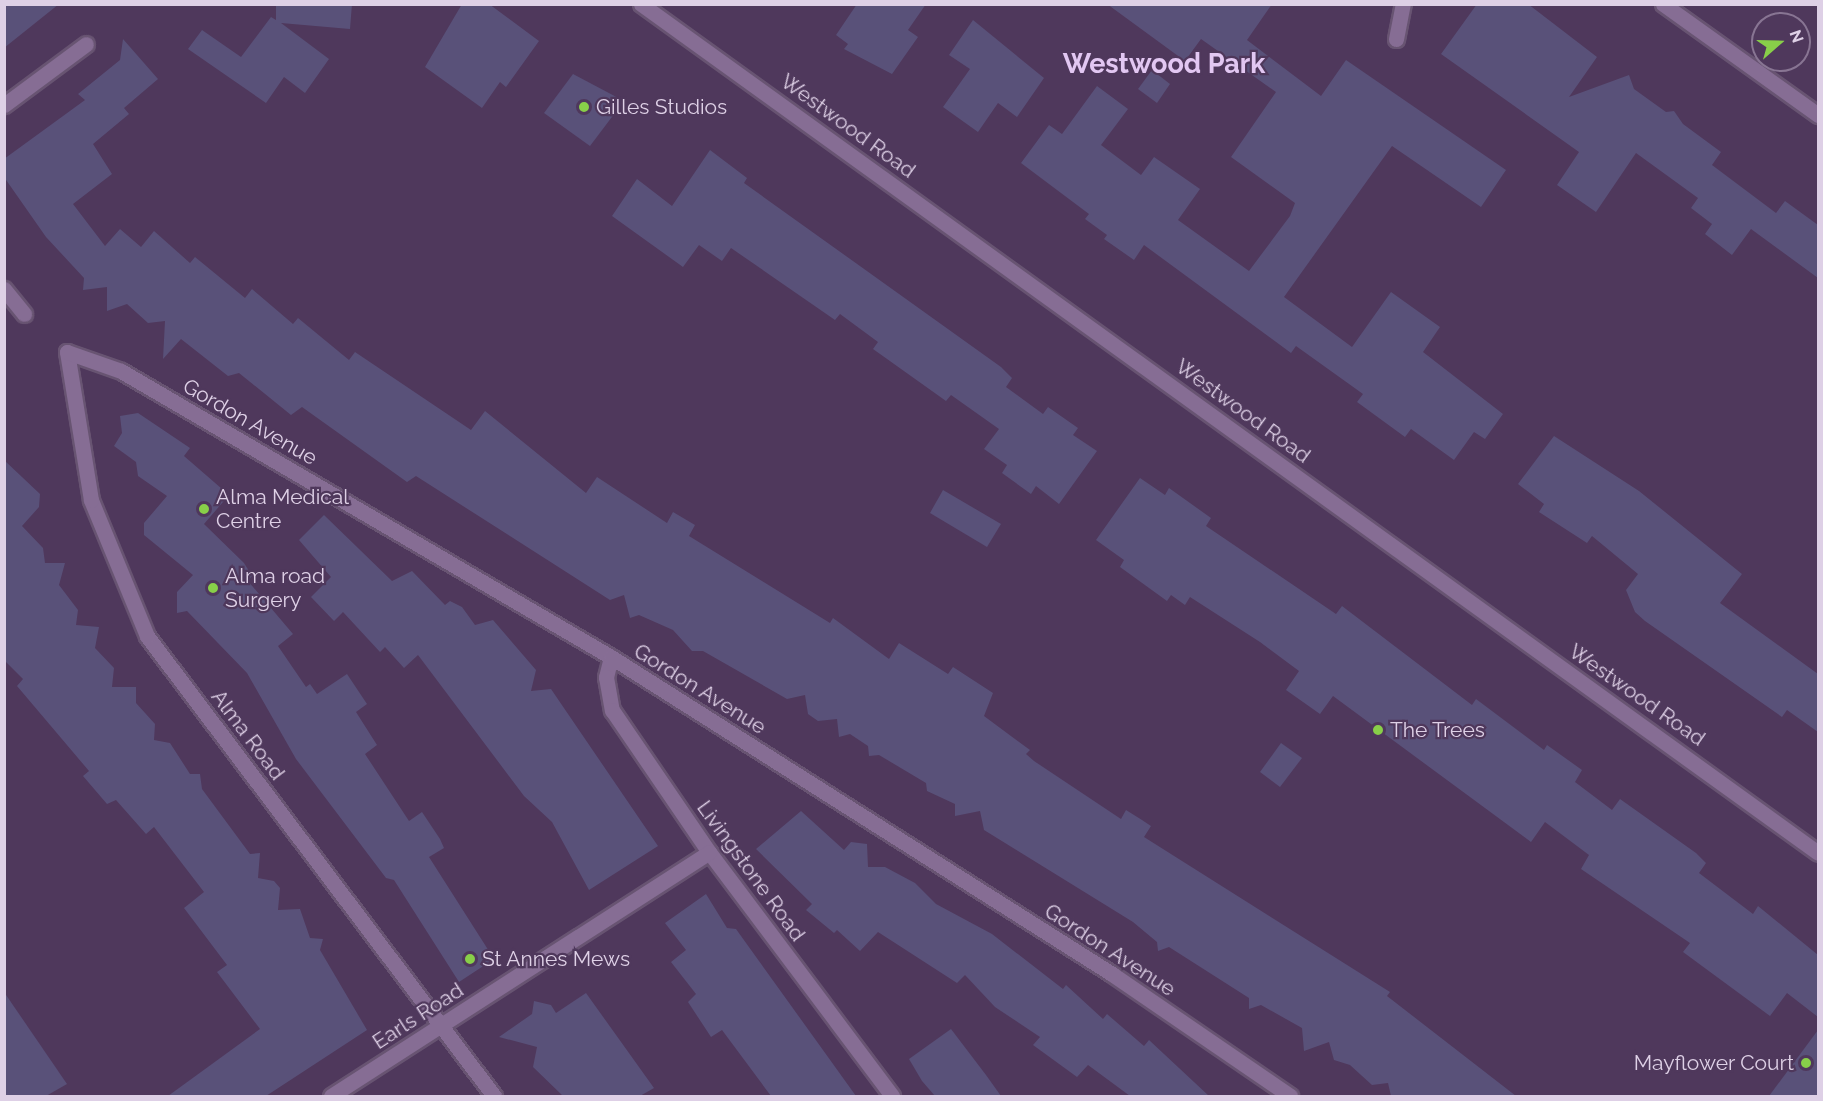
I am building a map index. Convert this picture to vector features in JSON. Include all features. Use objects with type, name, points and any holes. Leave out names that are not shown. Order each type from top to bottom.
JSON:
[{"type":"street","name":"Westwood Road","points":[[640,4],[1818,852]]},
{"type":"street","points":[[1396,39],[1403,4]]},
{"type":"street","points":[[1663,4],[1818,115]]},
{"type":"street","points":[[4,105],[86,44]]},
{"type":"street","points":[[4,289],[24,314]]},
{"type":"street","name":"Gordon Avenue","points":[[67,352],[121,371],[611,657],[1112,974],[1290,1096]]},
{"type":"street","name":"Alma Road","points":[[67,352],[91,500],[147,636],[494,1096]]},
{"type":"street","name":"Livingstone Road","points":[[611,657],[606,677],[612,710],[709,852],[892,1096]]},
{"type":"street","name":"Earls Road","points":[[332,1096],[709,852]]},
{"type":"building","points":[[4,4],[59,4],[4,48]]},
{"type":"building","points":[[276,4],[352,4],[350,29],[281,23],[329,59],[305,93],[284,77],[266,103],[188,49],[202,30],[241,57],[271,17],[276,20]]},
{"type":"building","points":[[462,4],[489,4],[539,41],[506,87],[500,82],[482,108],[425,67]]},
{"type":"building","points":[[857,4],[926,4],[908,30],[918,37],[892,74],[844,49],[848,44],[836,35]]},
{"type":"building","points":[[1107,4],[1272,4],[1247,40],[1321,96],[1346,60],[1506,170],[1481,207],[1392,146],[1284,297],[1352,347],[1391,292],[1440,327],[1423,352],[1503,414],[1485,439],[1474,432],[1454,460],[1411,429],[1405,437],[1357,402],[1363,394],[1296,346],[1291,353],[1144,245],[1134,260],[1104,239],[1107,235],[1085,219],[1089,214],[1021,163],[1049,125],[1062,134],[1097,86],[1128,109],[1101,145],[1141,175],[1154,157],[1200,189],[1178,220],[1249,271],[1290,216],[1295,203],[1231,157],[1276,92],[1201,39],[1185,61]]},
{"type":"building","points":[[1477,4],[1528,4],[1597,57],[1569,97],[1629,75],[1634,89],[1666,112],[1674,111],[1683,124],[1721,152],[1712,165],[1776,213],[1785,201],[1818,225],[1818,278],[1751,229],[1732,255],[1705,234],[1712,224],[1691,208],[1698,198],[1636,153],[1596,212],[1557,185],[1579,152],[1441,54]]},
{"type":"building","points":[[973,20],[1044,78],[1017,117],[998,103],[978,132],[943,107],[970,69],[949,55]]},
{"type":"building","points":[[123,39],[158,79],[124,108],[129,114],[93,144],[112,174],[73,204],[105,246],[120,229],[141,247],[154,231],[190,263],[195,257],[245,298],[252,289],[293,324],[298,318],[349,360],[355,352],[471,430],[485,411],[586,493],[597,477],[667,523],[673,512],[695,525],[689,536],[830,623],[833,618],[889,659],[899,643],[948,674],[953,667],[993,693],[984,716],[1030,750],[1026,754],[1034,761],[1121,819],[1126,810],[1142,820],[1151,826],[1144,837],[1390,992],[1387,996],[1516,1096],[1391,1096],[1388,1083],[1372,1085],[1350,1065],[1334,1060],[1329,1042],[1304,1051],[1302,1028],[1261,1005],[1249,1009],[1249,998],[1169,947],[1158,951],[1157,942],[1133,922],[984,830],[980,811],[955,816],[955,804],[927,791],[926,783],[879,755],[869,756],[868,746],[850,734],[839,737],[837,719],[818,721],[808,714],[805,695],[787,699],[703,651],[692,651],[673,630],[639,615],[630,618],[624,595],[610,600],[416,476],[407,482],[302,407],[291,415],[239,373],[228,376],[181,339],[163,359],[165,321],[148,323],[127,304],[107,311],[107,287],[83,290],[84,278],[46,237],[4,177],[4,159],[85,100],[78,94],[120,60]]},
{"type":"building","points":[[1152,70],[1170,84],[1157,103],[1138,89]]},
{"type":"building","name":"Gilles Studios","points":[[573,74],[624,101],[590,146],[544,113]]},
{"type":"building","points":[[710,150],[747,178],[744,183],[1001,367],[1012,378],[1006,387],[1043,414],[1048,407],[1078,428],[1073,435],[1097,451],[1059,504],[1036,486],[1031,494],[1002,473],[1007,465],[984,449],[999,429],[951,395],[946,401],[873,349],[878,342],[840,314],[835,320],[731,248],[722,261],[699,245],[683,267],[612,216],[637,179],[672,206]]},
{"type":"building","points":[[138,413],[190,448],[184,456],[229,495],[204,524],[244,563],[252,576],[248,581],[293,634],[278,646],[306,687],[310,684],[317,694],[347,674],[367,704],[356,712],[377,745],[365,754],[409,821],[422,812],[440,839],[444,848],[429,857],[494,959],[459,982],[394,880],[386,878],[296,759],[247,673],[187,611],[177,613],[177,592],[193,575],[144,535],[144,523],[167,496],[138,476],[136,462],[114,446],[122,433],[120,416]]},
{"type":"building","points":[[1554,436],[1639,491],[1742,574],[1720,603],[1818,674],[1818,732],[1787,710],[1782,717],[1645,621],[1635,612],[1626,590],[1638,574],[1592,536],[1587,543],[1539,512],[1544,504],[1518,484]]},
{"type":"building","points":[[4,460],[40,494],[39,507],[22,526],[43,548],[45,563],[65,563],[59,585],[78,610],[76,625],[99,627],[95,648],[114,668],[112,687],[136,687],[136,703],[155,724],[154,740],[170,743],[190,774],[200,774],[202,789],[250,854],[260,853],[258,878],[274,881],[280,888],[278,910],[300,909],[310,938],[323,939],[320,950],[367,1030],[266,1096],[168,1096],[260,1029],[217,972],[227,965],[184,908],[204,892],[154,827],[146,834],[116,800],[107,804],[83,776],[89,771],[17,686],[23,679],[4,660]]},
{"type":"building","points":[[1140,478],[1165,495],[1169,488],[1211,518],[1206,526],[1336,614],[1342,606],[1472,705],[1476,699],[1544,750],[1547,745],[1582,770],[1575,782],[1612,810],[1620,799],[1696,853],[1706,863],[1699,873],[1753,914],[1758,906],[1818,955],[1818,1017],[1787,993],[1770,1016],[1683,952],[1690,943],[1581,869],[1589,855],[1545,822],[1531,842],[1333,696],[1320,714],[1286,690],[1299,671],[1260,642],[1190,597],[1185,605],[1171,595],[1167,601],[1120,567],[1124,560],[1096,540]]},
{"type":"building","points":[[943,490],[1001,524],[987,547],[930,513]]},
{"type":"building","points":[[324,515],[392,581],[412,571],[445,605],[450,601],[462,607],[475,625],[493,620],[536,670],[531,691],[551,689],[658,846],[589,890],[552,822],[524,796],[418,655],[404,668],[385,647],[380,652],[343,612],[334,621],[311,597],[331,577],[299,540]]},
{"type":"building","points":[[1281,743],[1302,758],[1280,787],[1260,772]]},
{"type":"building","points":[[801,811],[844,850],[851,842],[867,844],[868,867],[885,867],[915,883],[936,904],[992,934],[1063,989],[1066,985],[1103,1019],[1107,1014],[1144,1046],[1149,1040],[1209,1096],[1130,1096],[1088,1065],[1077,1077],[1033,1045],[1040,1037],[995,1007],[965,975],[957,983],[878,932],[860,951],[837,930],[834,933],[806,910],[812,904],[756,849]]},
{"type":"building","points":[[706,894],[727,928],[736,929],[856,1096],[771,1096],[722,1030],[711,1037],[688,1002],[696,994],[671,962],[686,950],[665,923]]},
{"type":"building","points":[[4,992],[67,1084],[46,1096],[4,1096]]},
{"type":"building","points":[[586,993],[654,1088],[640,1096],[563,1096],[533,1067],[537,1047],[499,1037],[532,1014],[534,1001],[551,1005],[556,1013]]},
{"type":"building","points":[[951,1029],[1001,1096],[935,1096],[922,1081],[909,1059]]},
{"type":"building","name":"Mayflower Court","points":[[1818,1030],[1818,1096],[1769,1096]]},
{"type":"place","name":"Gilles Studios","points":[[584,107]]},
{"type":"place","name":"Alma Medical Centre","points":[[204,509]]},
{"type":"place","name":"Alma road Surgery","points":[[213,588]]},
{"type":"place","name":"The Trees","points":[[1378,730]]},
{"type":"place","name":"St Annes Mews","points":[[470,959]]},
{"type":"place","name":"Mayflower Court","points":[[1806,1063]]},
{"type":"district","name":"Westwood Park","points":[[1164,64]]}]
